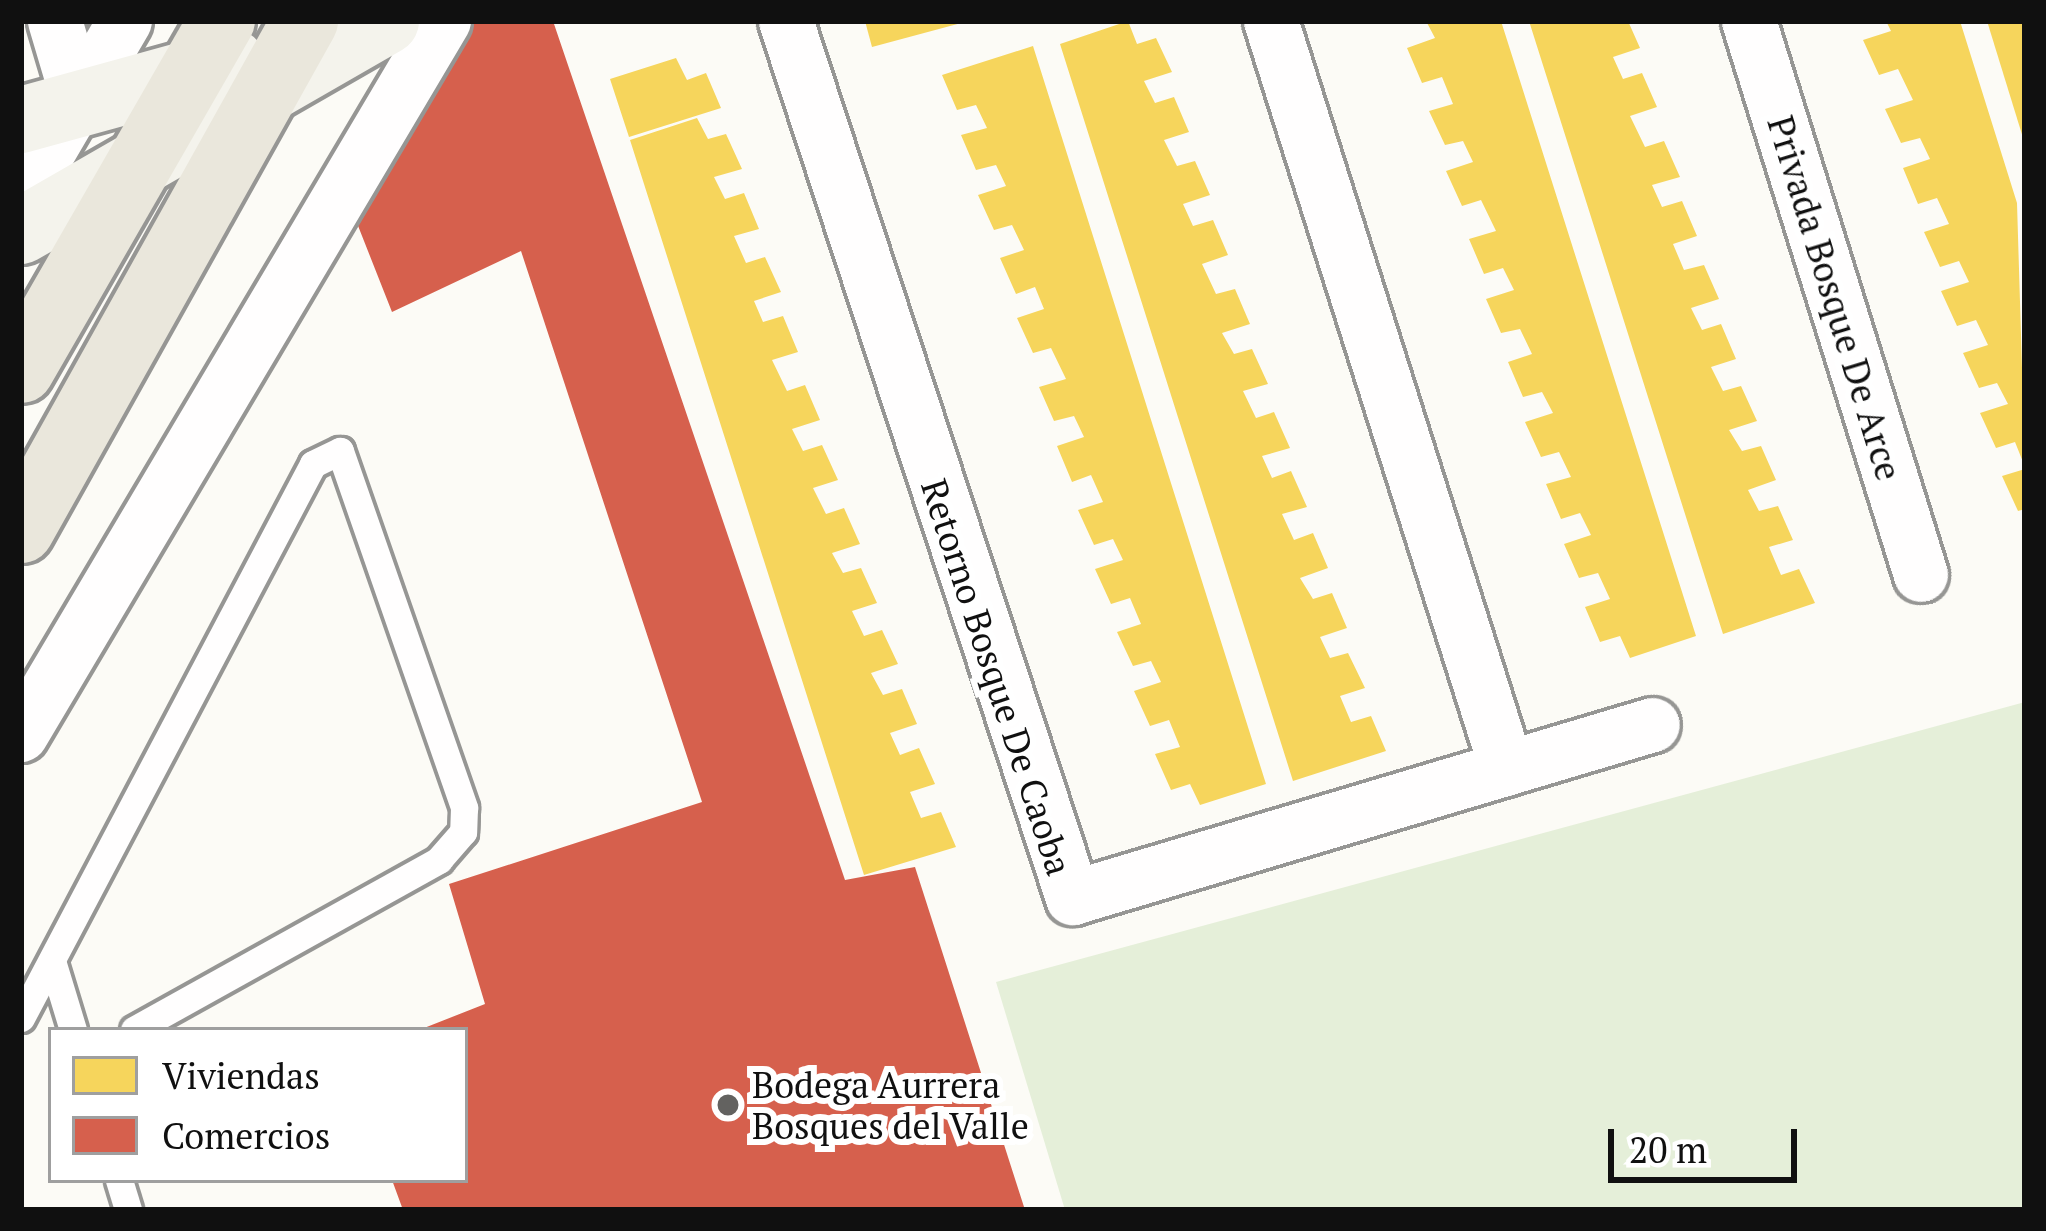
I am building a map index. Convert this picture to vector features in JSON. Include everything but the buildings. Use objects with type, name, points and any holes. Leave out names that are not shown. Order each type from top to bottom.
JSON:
[{"type":"main road","points":[[21,370],[207,47]]},
{"type":"main road","points":[[21,530],[291,50]]},
{"type":"street","points":[[21,200],[50,111],[55,21]]},
{"type":"street","points":[[50,111],[125,21]]},
{"type":"street","points":[[21,231],[140,162],[291,50],[352,21]]},
{"type":"street","points":[[50,111],[207,47],[291,50],[386,21]]},
{"type":"street","points":[[21,735],[444,21]]},
{"type":"street","name":"Retorno Bosque De Caoba","points":[[786,21],[1073,898],[1653,725]]},
{"type":"street","points":[[1271,21],[1507,769]]},
{"type":"street","name":"Privada Bosque De Arce","points":[[1749,21],[1921,575]]},
{"type":"lane","points":[[21,1018],[314,464],[340,451],[458,786],[463,832],[439,860],[139,1027]]},
{"type":"lane","points":[[53,964],[73,1027]]},
{"type":"green space","points":[[2025,702],[2025,1210],[1065,1210],[996,982]]},
{"type":"place","name":"Bodega Aurrera Bosques del Valle","points":[[728,1105]]}]
